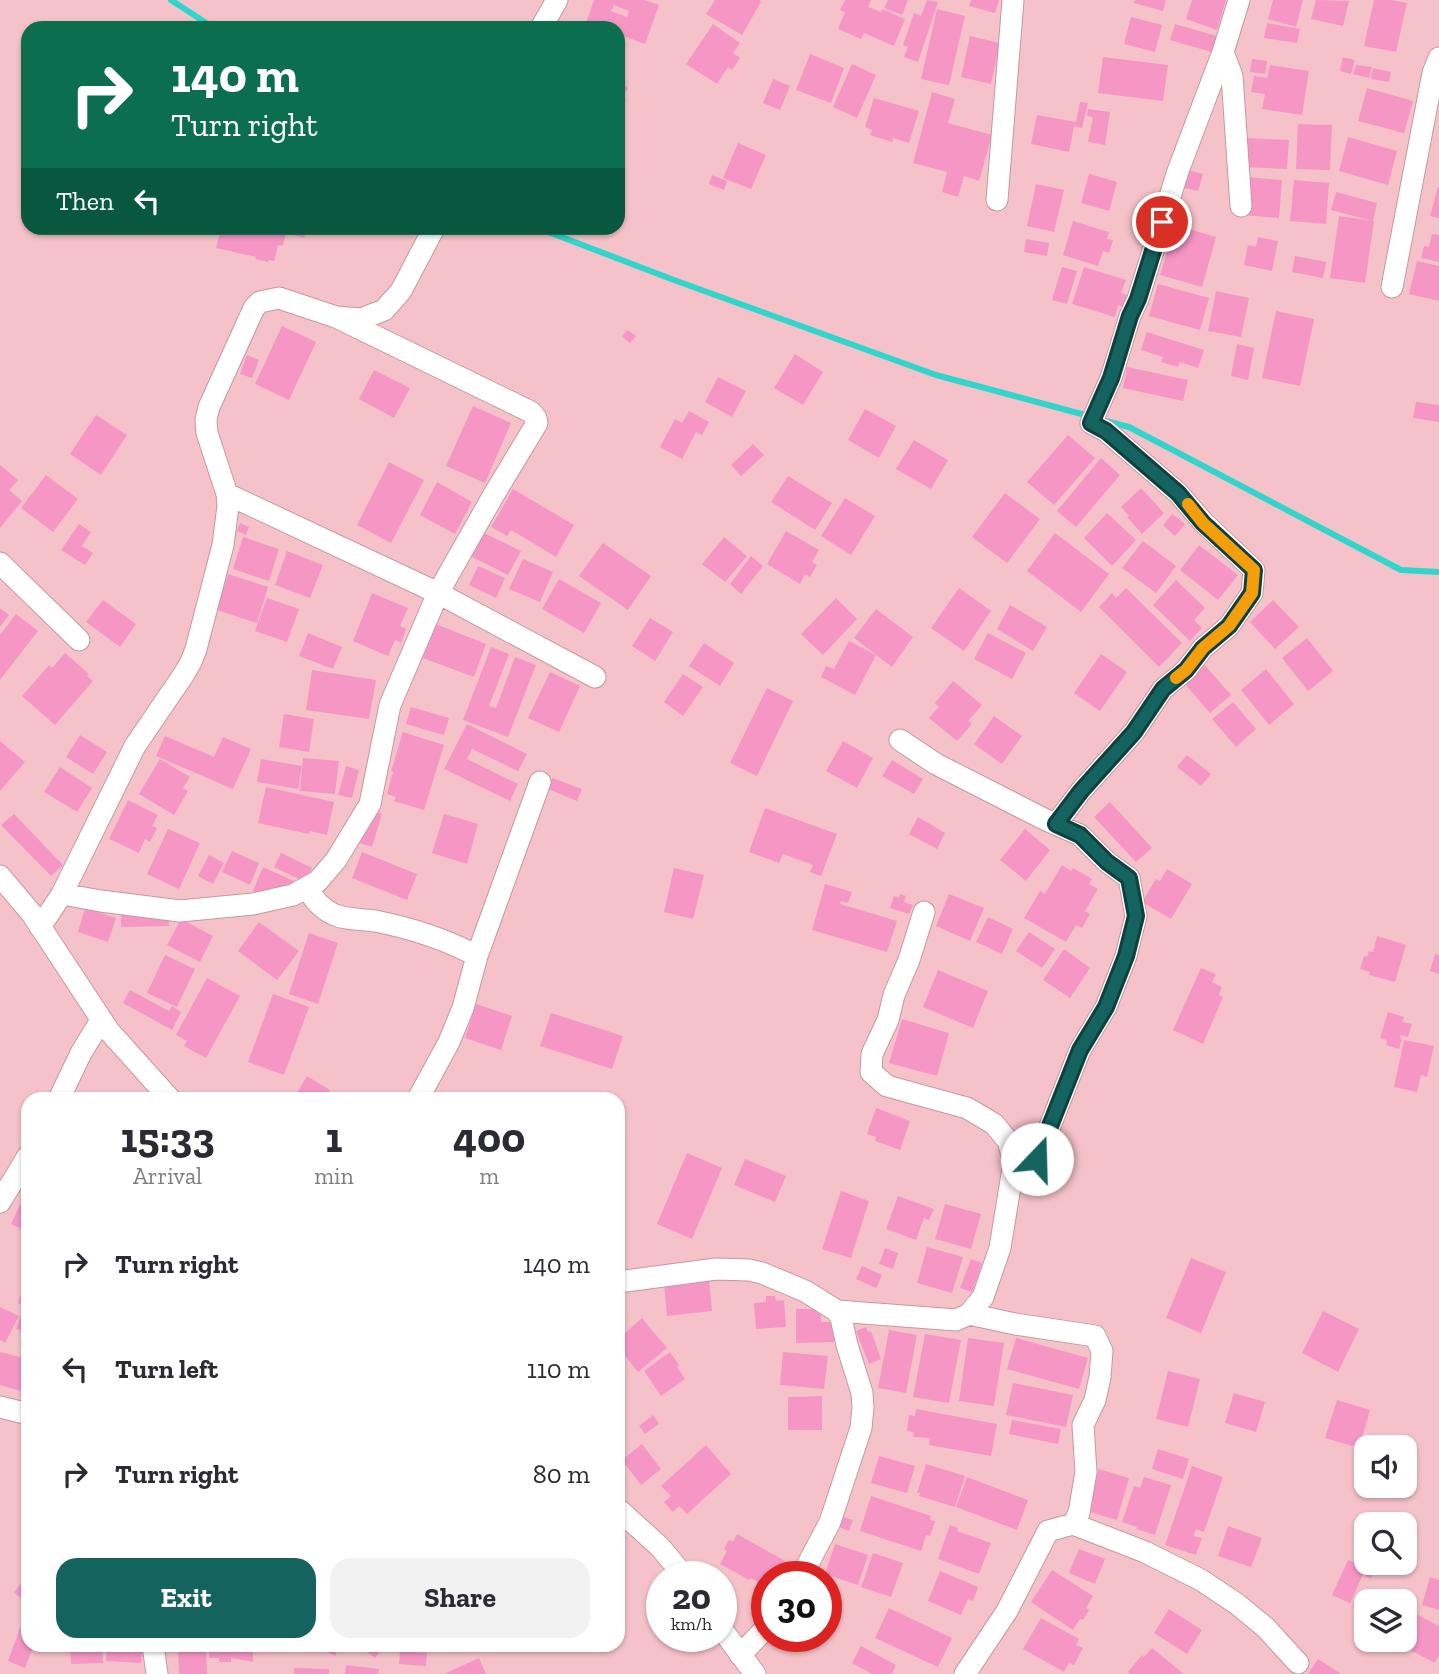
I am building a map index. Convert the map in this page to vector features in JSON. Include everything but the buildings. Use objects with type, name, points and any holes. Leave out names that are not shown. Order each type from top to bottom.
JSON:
[{"type":"street","points":[[545,21],[557,0]]},
{"type":"street","points":[[997,200],[1013,0]]},
{"type":"street","points":[[1056,824],[1081,791],[1134,732],[1163,689],[1186,670],[1203,648],[1229,626],[1252,593],[1254,570],[1203,523],[1178,493],[1106,431],[1091,423],[1111,378],[1178,172],[1223,52],[1239,0]]},
{"type":"street","points":[[1223,52],[1232,76],[1241,206]]},
{"type":"street","points":[[1392,287],[1433,73],[1439,58]]},
{"type":"street","points":[[336,317],[361,319],[384,310],[401,291],[430,235]]},
{"type":"street","points":[[40,927],[62,894],[135,746],[191,662],[223,545],[228,506],[227,494],[207,433],[206,420],[209,407],[254,308],[260,302],[279,298],[336,317],[531,412],[537,423],[438,593],[390,705],[370,804],[336,860],[318,881],[293,895],[253,904],[180,911],[62,894]]},
{"type":"street","points":[[227,494],[438,593],[595,677]]},
{"type":"street","points":[[0,563],[79,640]]},
{"type":"street","points":[[901,740],[936,764],[1080,835],[1107,862],[1129,878],[1136,916],[1126,956],[1106,1007],[1080,1050],[1037,1159],[1014,1161]]},
{"type":"street","points":[[422,1092],[450,1042],[463,1008],[477,956],[540,782]]},
{"type":"street","points":[[0,876],[32,914],[109,1031],[164,1092]]},
{"type":"street","points":[[307,887],[315,902],[334,915],[417,931],[477,956]]},
{"type":"street","points":[[625,1281],[716,1269],[748,1270],[805,1291],[837,1311],[956,1320],[969,1314],[983,1297],[1000,1248],[1014,1161],[1007,1141],[994,1124],[967,1108],[887,1086],[871,1072],[872,1054],[888,1020],[923,912]]},
{"type":"street","points":[[62,1092],[101,1020]]},
{"type":"street","points":[[0,1202],[21,1168]]},
{"type":"street","points":[[809,1561],[830,1522],[861,1428],[862,1392],[837,1311]]},
{"type":"street","points":[[969,1314],[1095,1336],[1102,1351],[1100,1377],[1095,1400],[1083,1425],[1086,1472],[1079,1513],[1073,1524]]},
{"type":"street","points":[[0,1407],[21,1412]]},
{"type":"street","points":[[625,1515],[672,1561]]},
{"type":"street","points":[[965,1674],[1007,1611],[1048,1531],[1073,1524],[1145,1552],[1201,1580],[1266,1628],[1298,1663]]},
{"type":"street","points":[[740,1655],[751,1644]]},
{"type":"street","points":[[737,1651],[755,1674]]},
{"type":"street","points":[[154,1652],[157,1674]]},
{"type":"waterway","points":[[171,0],[203,21]]},
{"type":"waterway","points":[[556,235],[936,375],[1089,416]]},
{"type":"waterway","points":[[1106,421],[1129,427],[1401,570],[1439,572]]},
{"type":"slow traffic","points":[[1176,678],[1203,648],[1229,626],[1252,593],[1254,570],[1203,523],[1188,504]]},
{"type":"route","points":[[1037,1159],[1080,1050],[1106,1007],[1126,956],[1136,916],[1129,878],[1107,862],[1080,835],[1056,824],[1081,791],[1134,732],[1163,689],[1186,670],[1203,648],[1229,626],[1252,593],[1254,570],[1203,523],[1178,493],[1106,431],[1091,423],[1111,378],[1162,222]]}]
